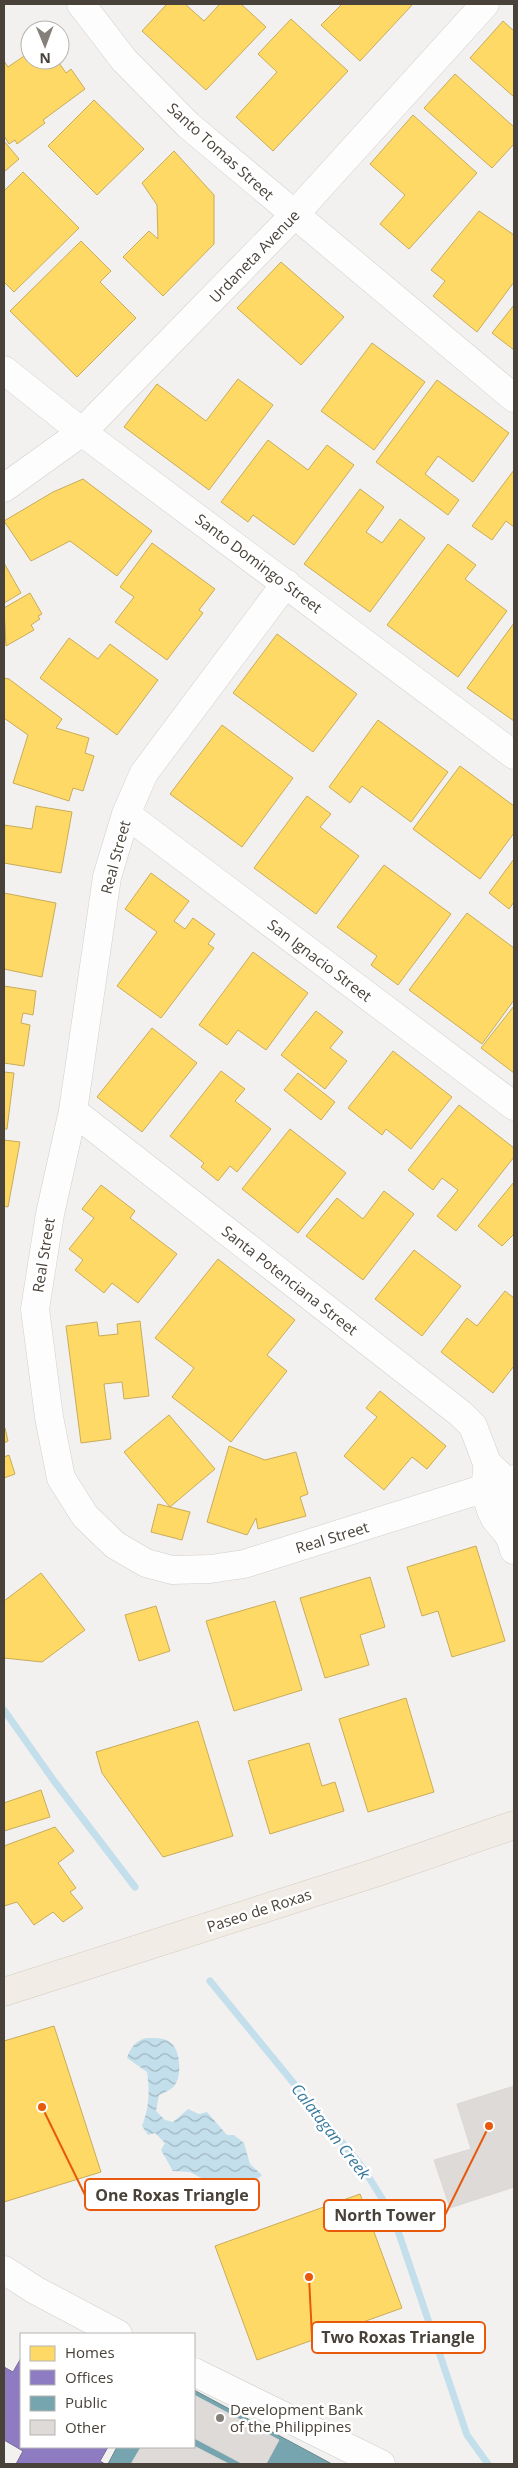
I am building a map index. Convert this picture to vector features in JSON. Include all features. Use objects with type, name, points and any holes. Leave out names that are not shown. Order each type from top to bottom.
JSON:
[{"type":"main road","name":"Paseo de Roxas","points":[[4,1992],[378,1872],[514,1825]]},
{"type":"street","name":"Santo Tomas Street","points":[[81,4],[124,60],[188,125],[514,398]]},
{"type":"street","name":"Urdaneta Avenue","points":[[4,488],[82,432],[294,215],[485,4]]},
{"type":"street","name":"Santo Domingo Street","points":[[4,370],[82,432],[286,582],[514,755]]},
{"type":"street","name":"Real Street","points":[[286,582],[144,773],[126,814],[107,877],[73,1111],[46,1233],[35,1309],[50,1417],[61,1478],[85,1516],[115,1545],[146,1563],[172,1570],[210,1569],[244,1564],[502,1483]]},
{"type":"street","name":"San Ignacio Street","points":[[126,814],[514,1106]]},
{"type":"street","name":"Santa Potenciana Street","points":[[73,1111],[461,1414],[473,1426],[502,1483],[495,1518],[513,1535]]},
{"type":"street","points":[[4,2270],[35,2290],[116,2333]]},
{"type":"street","points":[[195,2372],[381,2464]]},
{"type":"water","points":[[146,2038],[160,2038],[169,2042],[177,2051],[179,2062],[176,2084],[159,2095],[156,2111],[165,2120],[173,2122],[188,2109],[199,2114],[207,2112],[227,2135],[234,2135],[244,2143],[250,2164],[262,2175],[240,2194],[226,2183],[209,2182],[190,2172],[173,2171],[161,2150],[165,2143],[155,2133],[148,2135],[142,2126],[148,2100],[147,2072],[127,2058],[134,2045]]},
{"type":"building: Homes","points":[[167,4],[185,4],[204,21],[220,4],[241,4],[266,27],[206,90],[142,31]]},
{"type":"building: Homes","points":[[342,4],[413,4],[360,61],[321,25]]},
{"type":"building: Homes","points":[[291,19],[348,71],[273,151],[236,117],[277,72],[258,54]]},
{"type":"building: Homes","points":[[503,21],[514,31],[514,97],[470,58]]},
{"type":"building: Homes","points":[[20,59],[20,70],[64,70],[66,73],[71,69],[85,89],[43,120],[45,123],[17,144],[15,140],[9,144],[4,136],[4,61],[8,67]]},
{"type":"building: Homes","points":[[455,74],[514,127],[514,144],[492,168],[424,108]]},
{"type":"building: Homes","points":[[94,100],[144,149],[97,195],[48,146]]},
{"type":"building: Homes","points":[[413,115],[477,173],[409,249],[380,224],[405,195],[370,164]]},
{"type":"building: Homes","points":[[4,141],[19,159],[4,172]]},
{"type":"building: Homes","points":[[174,151],[214,195],[214,244],[163,296],[123,257],[149,231],[158,239],[157,205],[142,183]]},
{"type":"building: Homes","points":[[23,172],[79,228],[14,292],[4,282],[4,191]]},
{"type":"building: Homes","points":[[479,211],[514,235],[514,282],[477,332],[433,296],[445,281],[431,270]]},
{"type":"building: Homes","points":[[81,241],[111,271],[100,282],[136,318],[77,377],[10,311]]},
{"type":"building: Homes","points":[[281,262],[344,317],[301,365],[237,308]]},
{"type":"building: Homes","points":[[514,305],[514,350],[492,333]]},
{"type":"building: Homes","points":[[372,343],[425,382],[374,450],[321,411]]},
{"type":"building: Homes","points":[[238,379],[273,405],[209,490],[124,427],[157,384],[206,421]]},
{"type":"building: Homes","points":[[437,380],[509,433],[473,482],[438,456],[425,474],[459,500],[448,515],[376,462]]},
{"type":"building: Homes","points":[[268,440],[308,470],[327,445],[354,465],[294,545],[253,515],[248,522],[221,502]]},
{"type":"building: Homes","points":[[514,470],[514,527],[506,521],[492,540],[472,526]]},
{"type":"building: Homes","points":[[83,479],[152,531],[117,576],[70,541],[31,561],[4,521],[53,492]]},
{"type":"building: Homes","points":[[360,489],[384,507],[366,532],[382,543],[400,519],[425,538],[370,612],[304,564]]},
{"type":"building: Homes","points":[[152,543],[215,589],[199,610],[203,613],[167,660],[115,622],[134,597],[120,587]]},
{"type":"building: Homes","points":[[448,544],[476,565],[465,579],[507,611],[458,677],[387,625]]},
{"type":"building: Homes","points":[[4,563],[21,593],[4,603]]},
{"type":"building: Homes","points":[[30,593],[42,614],[38,616],[40,619],[31,625],[34,630],[6,646],[4,608]]},
{"type":"building: Homes","points":[[514,623],[514,721],[467,688]]},
{"type":"building: Homes","points":[[277,634],[357,694],[313,752],[233,693]]},
{"type":"building: Homes","points":[[69,638],[98,659],[110,644],[158,680],[117,735],[40,678]]},
{"type":"building: Homes","points":[[4,678],[9,679],[62,719],[56,728],[89,738],[85,753],[94,756],[83,791],[73,788],[69,801],[13,783],[28,735],[4,718]]},
{"type":"building: Homes","points":[[378,720],[448,772],[411,822],[362,786],[350,803],[329,787]]},
{"type":"building: Homes","points":[[222,725],[293,778],[242,847],[170,794]]},
{"type":"building: Homes","points":[[460,766],[514,806],[514,833],[480,879],[413,829]]},
{"type":"building: Homes","points":[[307,796],[331,814],[320,827],[359,856],[316,914],[254,868]]},
{"type":"building: Homes","points":[[36,806],[72,812],[61,873],[4,863],[4,825],[32,829]]},
{"type":"building: Homes","points":[[514,859],[514,902],[509,909],[489,893]]},
{"type":"building: Homes","points":[[384,865],[451,914],[398,985],[371,965],[377,956],[337,927]]},
{"type":"building: Homes","points":[[151,873],[189,901],[174,921],[185,929],[193,918],[215,934],[208,944],[214,948],[161,1018],[117,986],[157,932],[125,909]]},
{"type":"building: Homes","points":[[4,893],[56,903],[42,977],[4,969]]},
{"type":"building: Homes","points":[[467,913],[514,948],[514,1000],[482,1044],[409,990]]},
{"type":"building: Homes","points":[[253,952],[308,993],[266,1050],[238,1030],[227,1045],[199,1025]]},
{"type":"building: Homes","points":[[4,986],[36,991],[33,1015],[23,1013],[21,1023],[30,1025],[24,1066],[4,1063]]},
{"type":"building: Homes","points":[[514,1006],[514,1073],[481,1048]]},
{"type":"building: Homes","points":[[316,1011],[343,1032],[330,1048],[347,1061],[325,1089],[281,1055]]},
{"type":"building: Homes","points":[[152,1028],[197,1063],[142,1132],[97,1097]]},
{"type":"building: Homes","points":[[393,1051],[452,1097],[411,1149],[386,1129],[382,1135],[348,1108]]},
{"type":"building: Homes","points":[[221,1071],[245,1089],[235,1101],[271,1129],[237,1172],[230,1166],[218,1181],[201,1167],[204,1163],[170,1136]]},
{"type":"building: Homes","points":[[4,1072],[14,1073],[7,1129],[4,1129]]},
{"type":"building: Homes","points":[[298,1073],[335,1102],[321,1120],[284,1090]]},
{"type":"building: Homes","points":[[459,1105],[514,1148],[514,1157],[456,1231],[437,1216],[458,1190],[442,1178],[433,1190],[408,1170]]},
{"type":"building: Homes","points":[[290,1129],[346,1173],[298,1233],[242,1189]]},
{"type":"building: Homes","points":[[4,1140],[20,1142],[8,1207],[4,1206]]},
{"type":"building: Homes","points":[[514,1182],[514,1234],[502,1246],[478,1226]]},
{"type":"building: Homes","points":[[101,1185],[135,1211],[130,1218],[177,1254],[138,1303],[112,1283],[104,1293],[75,1270],[83,1260],[69,1249],[94,1218],[82,1209]]},
{"type":"building: Homes","points":[[384,1191],[414,1214],[363,1280],[306,1236],[337,1198],[363,1219]]},
{"type":"building: Homes","points":[[414,1250],[461,1286],[422,1336],[375,1299]]},
{"type":"building: Homes","points":[[218,1259],[295,1320],[267,1355],[287,1371],[231,1442],[172,1397],[194,1368],[155,1338]]},
{"type":"building: Homes","points":[[505,1291],[514,1298],[514,1366],[493,1393],[441,1352],[467,1318],[477,1326]]},
{"type":"building: Homes","points":[[140,1321],[149,1396],[124,1399],[122,1382],[104,1384],[111,1439],[81,1443],[66,1326],[97,1322],[99,1336],[118,1334],[117,1324]]},
{"type":"building: Homes","points":[[380,1391],[446,1446],[427,1469],[412,1457],[384,1490],[344,1456],[377,1417],[366,1408]]},
{"type":"building: Homes","points":[[169,1415],[215,1469],[170,1507],[124,1452]]},
{"type":"building: Homes","points":[[4,1428],[8,1441],[4,1443]]},
{"type":"building: Homes","points":[[229,1446],[265,1460],[296,1452],[308,1494],[300,1497],[306,1516],[258,1529],[256,1518],[247,1535],[207,1522]]},
{"type":"building: Homes","points":[[9,1455],[15,1474],[4,1478],[4,1457]]},
{"type":"building: Homes","points":[[158,1504],[190,1512],[182,1540],[151,1532]]},
{"type":"building: Homes","points":[[476,1546],[505,1641],[452,1657],[438,1611],[422,1616],[407,1567]]},
{"type":"building: Homes","points":[[41,1573],[85,1630],[42,1662],[4,1658],[4,1601]]},
{"type":"building: Homes","points":[[370,1577],[385,1627],[360,1635],[369,1665],[325,1678],[300,1598]]},
{"type":"building: Homes","points":[[275,1601],[302,1690],[234,1711],[206,1621]]},
{"type":"building: Homes","points":[[156,1606],[170,1651],[139,1661],[125,1615]]},
{"type":"building: Homes","points":[[406,1698],[434,1792],[368,1812],[339,1719]]},
{"type":"building: Homes","points":[[198,1721],[233,1836],[163,1857],[102,1773],[96,1752]]},
{"type":"building: Homes","points":[[309,1743],[322,1786],[335,1782],[344,1811],[270,1834],[248,1761]]},
{"type":"building: Homes","points":[[41,1790],[50,1817],[4,1831],[4,1803]]},
{"type":"building: Homes","points":[[55,1827],[74,1851],[58,1863],[76,1888],[70,1892],[83,1908],[63,1922],[53,1912],[34,1925],[17,1902],[4,1906],[4,1846]]},
{"type":"building: Homes","points":[[54,2026],[101,2172],[4,2202],[4,2041]]},
{"type":"building: Homes","points":[[360,2194],[402,2308],[257,2360],[215,2246]]},
{"type":"building: Offices","points":[[20,2360],[20,2448],[107,2448],[100,2461],[105,2464],[16,2464],[23,2451],[4,2440],[4,2367],[13,2372]]},
{"type":"building: Public","name":"Development Bank of the Philippines","points":[[195,2391],[332,2464],[108,2464],[116,2448],[195,2448]]},
{"type":"building: Other","points":[[514,2086],[514,2187],[450,2208],[434,2160],[471,2149],[457,2104]]},
{"type":"building: Other","points":[[195,2396],[279,2440],[266,2464],[243,2464],[195,2439]]},
{"type":"building: Other","points":[[195,2447],[229,2464],[131,2464],[140,2448]]},
{"type":"waterway","points":[[4,1710],[54,1781],[135,1887]]},
{"type":"waterway","name":"Calatagan Creek","points":[[210,1981],[363,2168],[393,2216],[467,2435],[488,2464]]},
{"type":"place","name":"One Roxas Triangle","points":[[42,2107]]},
{"type":"place","name":"North Tower","points":[[489,2126]]},
{"type":"place","name":"Two Roxas Triangle","points":[[309,2277]]},
{"type":"place","name":"Development Bank of the Philippines","points":[[220,2418]]}]
